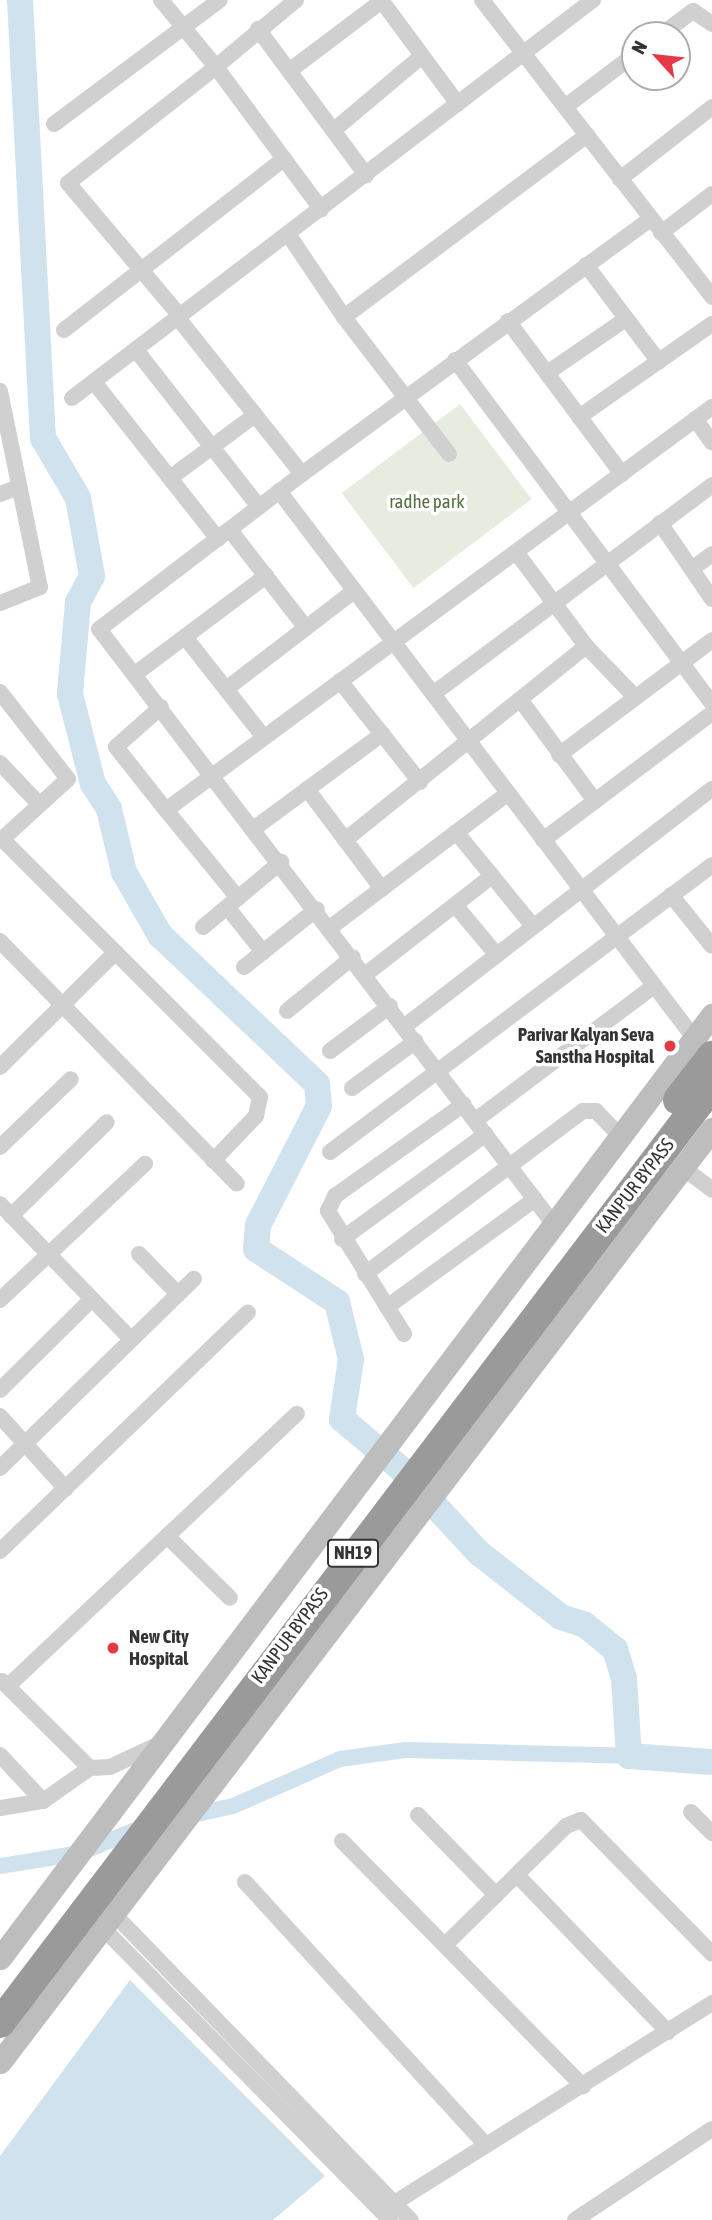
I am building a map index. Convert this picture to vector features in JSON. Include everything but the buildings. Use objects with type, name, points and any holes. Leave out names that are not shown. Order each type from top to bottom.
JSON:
[{"type":"highway","name":"KANPUR BYPASS","points":[[0,1991],[703,1047]]},
{"type":"highway","name":"KANPUR BYPASS","points":[[0,2023],[712,1086]]},
{"type":"main road","points":[[0,1958],[387,1438],[619,1135],[703,1047],[712,1014]]},
{"type":"main road","points":[[0,2062],[441,1480],[712,1129]]},
{"type":"street","points":[[161,0],[216,67],[321,209]]},
{"type":"street","points":[[54,124],[220,0]]},
{"type":"street","points":[[296,0],[258,29],[216,67],[69,180],[302,474]]},
{"type":"street","points":[[482,0],[712,297]]},
{"type":"street","points":[[289,71],[382,1],[458,104]]},
{"type":"street","points":[[72,398],[524,54],[582,3]]},
{"type":"street","points":[[680,21],[693,11],[712,23]]},
{"type":"street","points":[[258,29],[366,175]]},
{"type":"street","points":[[334,130],[422,56]]},
{"type":"street","points":[[565,107],[621,65]]},
{"type":"street","points":[[620,179],[712,107]]},
{"type":"street","points":[[344,317],[587,135]]},
{"type":"street","points":[[64,330],[284,159]]},
{"type":"street","points":[[661,233],[712,194]]},
{"type":"street","points":[[552,1222],[215,773],[99,629],[405,396],[650,219]]},
{"type":"street","points":[[288,234],[344,317],[449,454]]},
{"type":"street","points":[[586,265],[659,362]]},
{"type":"street","points":[[547,373],[626,319]]},
{"type":"street","points":[[508,321],[622,474]]},
{"type":"street","points":[[579,417],[712,324]]},
{"type":"street","points":[[136,350],[259,507]]},
{"type":"street","points":[[455,360],[571,511],[712,704]]},
{"type":"street","points":[[94,382],[170,478],[266,576],[306,628]]},
{"type":"street","points":[[0,391],[40,587],[0,603]]},
{"type":"street","points":[[166,810],[712,407]]},
{"type":"street","points":[[170,478],[255,415]]},
{"type":"street","points":[[695,419],[712,442]]},
{"type":"street","points":[[433,694],[607,561],[712,485]]},
{"type":"street","points":[[0,494],[19,487]]},
{"type":"street","points":[[279,491],[703,1047]]},
{"type":"street","points":[[660,523],[712,599]]},
{"type":"street","points":[[516,552],[586,646],[635,697]]},
{"type":"street","points":[[693,568],[712,554]]},
{"type":"street","points":[[135,674],[266,576]]},
{"type":"street","points":[[226,689],[354,591]]},
{"type":"street","points":[[186,636],[263,736]]},
{"type":"street","points":[[559,755],[712,640]]},
{"type":"street","points":[[345,840],[522,702],[586,646]]},
{"type":"street","points":[[340,681],[420,782]]},
{"type":"street","points":[[0,692],[68,779],[1,840],[117,952],[260,1097],[256,1116],[213,1161]]},
{"type":"street","points":[[522,702],[596,801]]},
{"type":"street","points":[[161,707],[116,747],[166,810],[232,902],[263,952]]},
{"type":"street","points":[[543,840],[712,712]]},
{"type":"street","points":[[256,827],[382,734]]},
{"type":"street","points":[[0,763],[39,804]]},
{"type":"street","points":[[307,789],[382,889]]},
{"type":"street","points":[[405,1026],[579,887],[712,789]]},
{"type":"street","points":[[331,927],[508,793]]},
{"type":"street","points":[[456,832],[532,925]]},
{"type":"street","points":[[203,927],[281,862]]},
{"type":"street","points":[[330,1152],[440,1072],[712,865]]},
{"type":"street","points":[[366,974],[492,876]]},
{"type":"street","points":[[671,895],[712,946]]},
{"type":"street","points":[[455,905],[496,954]]},
{"type":"street","points":[[244,967],[317,909]]},
{"type":"street","points":[[0,941],[237,1184]]},
{"type":"street","points":[[0,1067],[117,952]]},
{"type":"street","points":[[286,1011],[353,957]]},
{"type":"street","points":[[342,1239],[654,986]]},
{"type":"street","points":[[330,1051],[390,1006]]},
{"type":"street","points":[[352,1088],[416,1041]]},
{"type":"street","points":[[0,1147],[71,1079]]},
{"type":"street","points":[[404,1334],[328,1218],[335,1196],[464,1104]]},
{"type":"street","points":[[365,1274],[583,1111],[596,1111],[619,1135]]},
{"type":"street","points":[[107,1122],[6,1210],[131,1339]]},
{"type":"street","points":[[0,1300],[145,1164]]},
{"type":"street","points":[[682,1167],[712,1190]]},
{"type":"street","points":[[387,1307],[535,1199]]},
{"type":"street","points":[[139,1254],[178,1294]]},
{"type":"street","points":[[0,1468],[194,1279]]},
{"type":"street","points":[[0,1390],[92,1299]]},
{"type":"street","points":[[0,1551],[248,1312]]},
{"type":"street","points":[[90,1768],[4,1683],[297,1414]]},
{"type":"street","points":[[0,1416],[66,1489]]},
{"type":"street","points":[[167,1536],[230,1598]]},
{"type":"street","points":[[0,1808],[43,1801],[90,1768],[110,1767],[158,1745]]},
{"type":"street","points":[[0,1755],[43,1801]]},
{"type":"street","points":[[691,1812],[712,1833]]},
{"type":"street","points":[[418,1815],[496,1895]]},
{"type":"street","points":[[445,1945],[566,1826],[581,1820],[712,1954]]},
{"type":"street","points":[[342,1841],[583,2086]]},
{"type":"street","points":[[517,1875],[668,2032]]},
{"type":"street","points":[[245,1882],[486,2145]]},
{"type":"street","points":[[107,1920],[195,1996],[261,2076],[389,2210],[411,2220]]},
{"type":"street","points":[[107,1920],[181,2007],[261,2076]]},
{"type":"street","points":[[181,2007],[195,1996]]},
{"type":"street","points":[[389,2210],[486,2145],[712,2003]]},
{"type":"street","points":[[575,2220],[712,2129]]},
{"type":"green space","name":"radhe park","points":[[460,404],[532,499],[413,588],[342,493]]},
{"type":"water","points":[[130,1980],[325,2176],[273,2220],[0,2220],[0,2156]]},
{"type":"waterway","points":[[20,0],[43,438],[78,498],[92,576],[78,602],[70,694],[93,784],[109,809],[124,872],[160,935],[317,1084],[319,1106],[258,1225],[256,1249],[337,1302],[351,1359],[342,1419],[400,1468],[479,1553],[561,1617],[585,1625],[615,1649],[624,1679],[629,1756],[712,1762]]},
{"type":"waterway","points":[[184,1817],[233,1806],[340,1759],[406,1750],[629,1756]]},
{"type":"waterway","points":[[0,1866],[80,1853],[145,1826]]},
{"type":"place","name":"Parivar Kalyan Seva Sanstha Hospital","points":[[670,1046]]},
{"type":"place","name":"New City Hospital","points":[[113,1648]]}]
